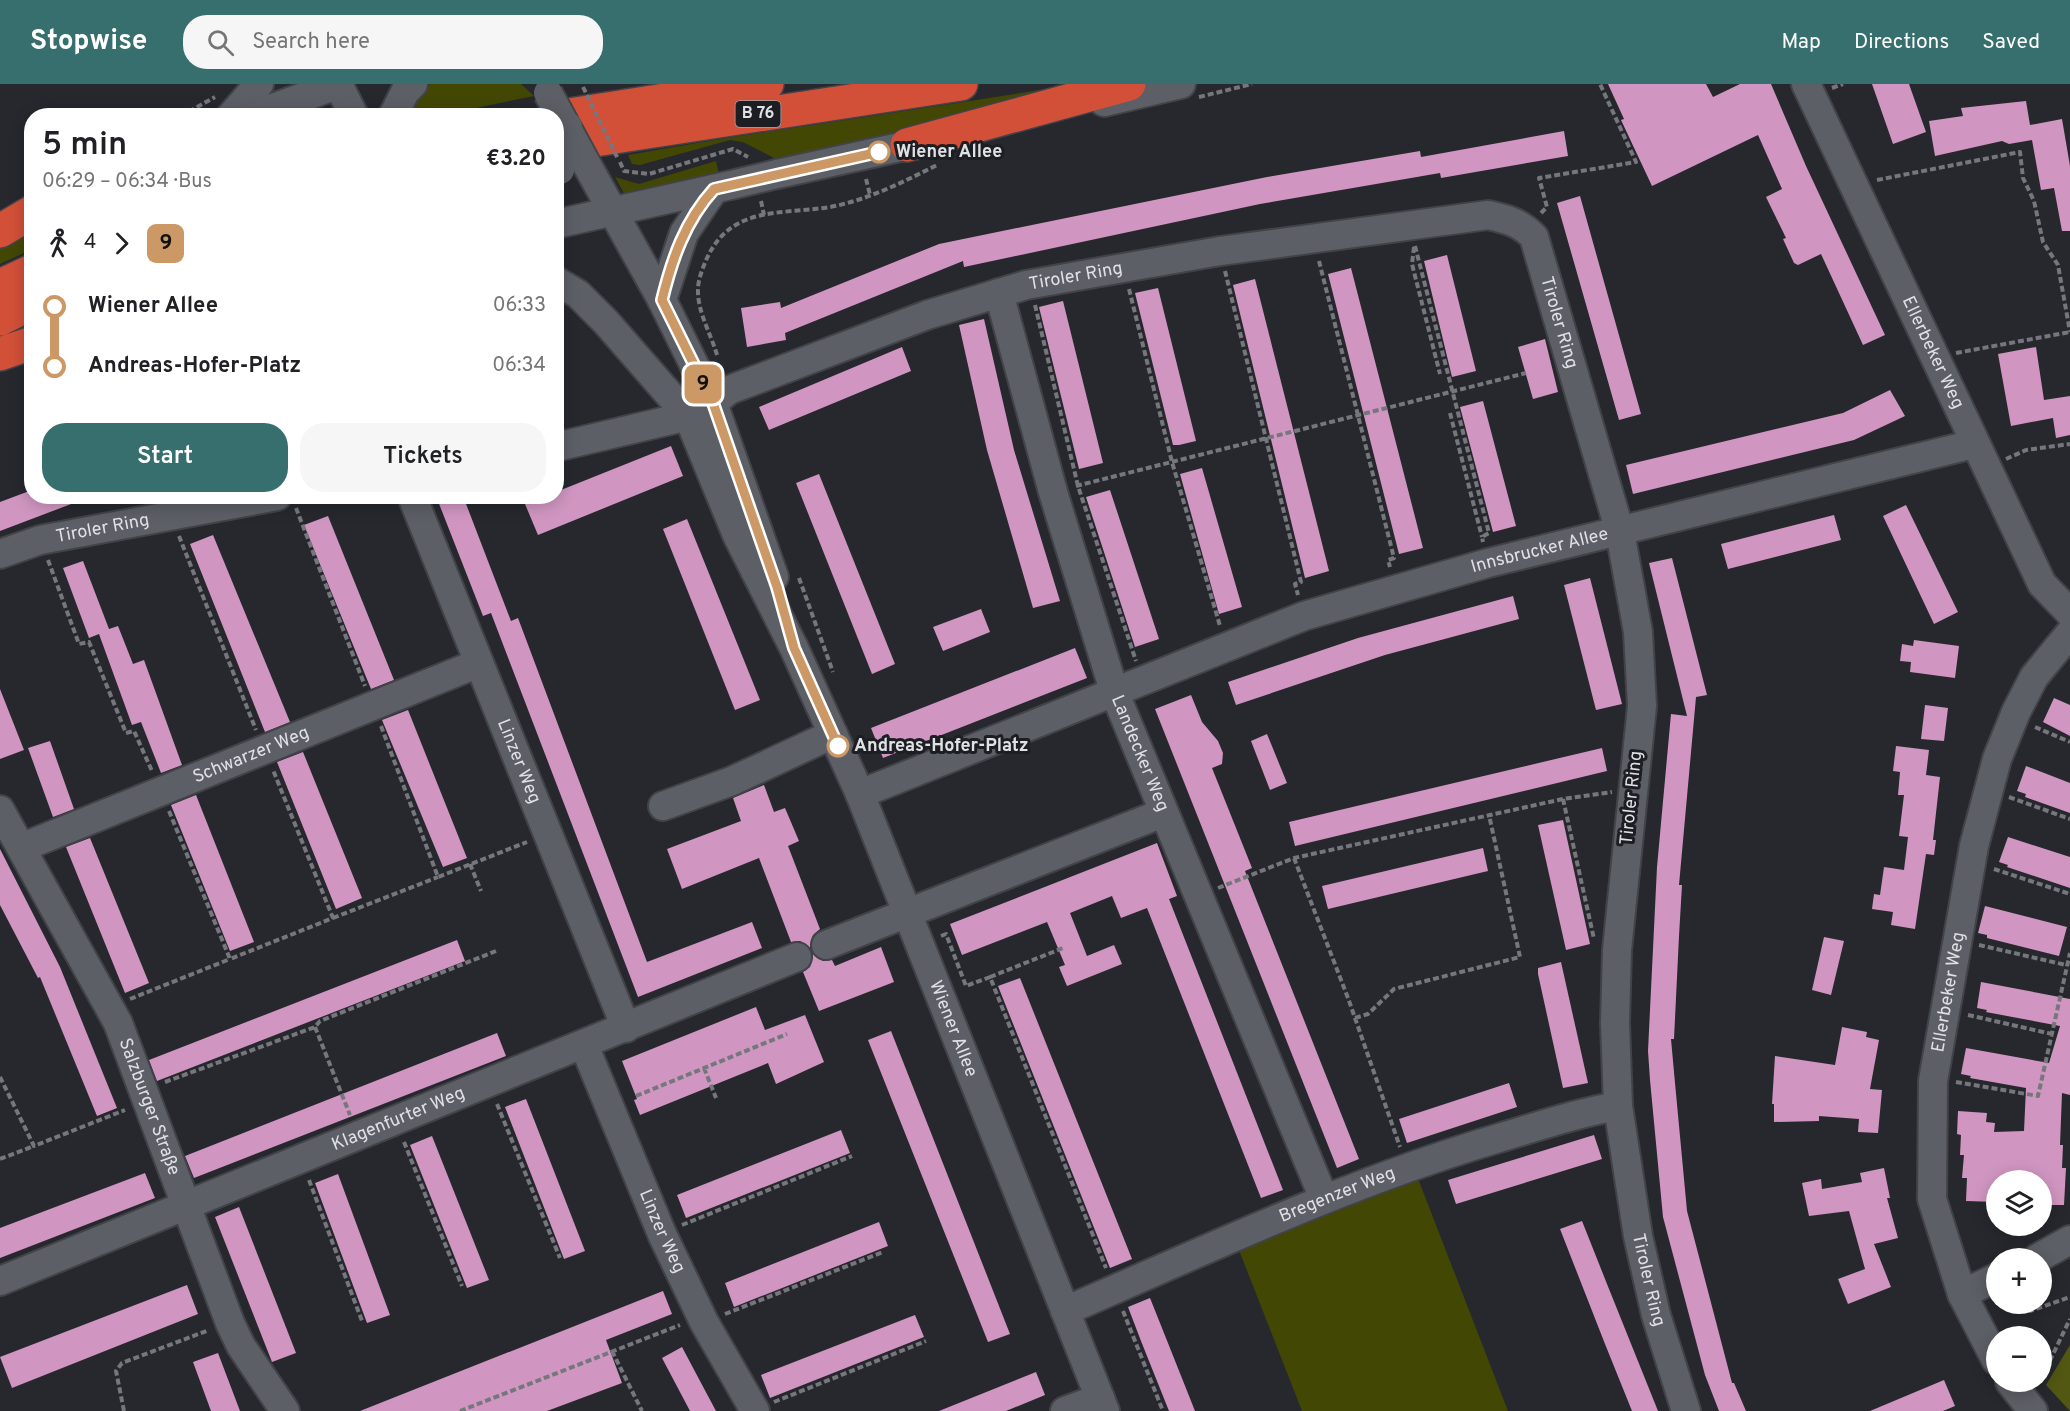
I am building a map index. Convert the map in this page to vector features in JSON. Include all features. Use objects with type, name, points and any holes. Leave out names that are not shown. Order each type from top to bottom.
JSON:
[{"type":"highway","name":"B 76","points":[[564,129],[767,84]]},
{"type":"highway","name":"B 76","points":[[564,130],[961,84]]},
{"type":"highway","points":[[907,145],[1129,84]]},
{"type":"highway","points":[[0,231],[24,217]]},
{"type":"highway","points":[[0,286],[24,275]]},
{"type":"highway","points":[[0,319],[24,307]]},
{"type":"highway","points":[[0,354],[24,346]]},
{"type":"street","points":[[225,105],[259,84]]},
{"type":"street","points":[[272,108],[339,84],[350,108]]},
{"type":"street","points":[[397,108],[405,92],[413,84]]},
{"type":"street","points":[[564,222],[1181,84]]},
{"type":"street","name":"Ellerbeker Weg","points":[[1806,84],[2042,584],[2070,613]]},
{"type":"street","name":"Wiener Allee","points":[[564,141],[587,165],[611,212],[662,300],[713,403],[777,587],[794,648]]},
{"type":"street","points":[[662,300],[673,258],[684,233],[722,187]]},
{"type":"street","points":[[0,217],[24,206]]},
{"type":"street","name":"Tiroler Ring","points":[[564,445],[688,417],[713,403],[729,390],[927,315],[1026,285],[1123,266],[1220,251],[1488,216],[1510,219],[1527,229],[1534,237],[1620,532],[1638,632],[1642,706],[1631,789],[1617,950],[1614,1023],[1618,1106],[1638,1236],[1653,1304],[1686,1411]]},
{"type":"street","name":"Wiener Allee","points":[[564,286],[578,294],[606,322],[688,417],[737,535],[794,648],[860,794],[905,913],[1102,1404]]},
{"type":"street","name":"Landecker Weg","points":[[999,293],[1066,489],[1114,691],[1324,1199]]},
{"type":"street","points":[[0,367],[24,355]]},
{"type":"street","name":"Innsbrucker Allee","points":[[1114,691],[1304,616],[1397,588],[1485,550],[1620,532],[1981,456]]},
{"type":"street","name":"Tiroler Ring","points":[[0,554],[40,540],[232,504]]},
{"type":"street","name":"Linzer Weg","points":[[415,504],[626,1028]]},
{"type":"street","name":"Ellerbeker Weg","points":[[1986,1341],[1962,1294],[1932,1199],[1933,1081],[1972,862],[1997,759],[2034,677],[2070,633]]},
{"type":"street","name":"Schwarzer Weg","points":[[23,847],[479,663]]},
{"type":"street","points":[[860,794],[1114,691]]},
{"type":"street","points":[[663,807],[732,781],[833,734]]},
{"type":"street","name":"Salzburger Straße","points":[[0,810],[23,847],[110,1007],[146,1095],[185,1207],[230,1323],[241,1346],[285,1411]]},
{"type":"street","points":[[826,945],[1163,813]]},
{"type":"street","name":"Klagenfurter Weg","points":[[0,1281],[797,957]]},
{"type":"street","name":"Linzer Weg","points":[[584,1045],[662,1233],[704,1322],[755,1411]]},
{"type":"street","name":"Bregenzer Weg","points":[[1065,1311],[1324,1199],[1406,1168],[1587,1111],[1618,1106]]},
{"type":"street","points":[[2052,1250],[2070,1240]]},
{"type":"street","points":[[1962,1294],[1986,1283]]},
{"type":"street","points":[[2018,1392],[2033,1411]]},
{"type":"street","points":[[1065,1411],[1102,1404]]},
{"type":"path","points":[[1527,229],[1547,207],[1539,178],[1636,162],[1600,84]]},
{"type":"path","points":[[583,87],[618,159]]},
{"type":"path","points":[[1856,190],[1884,177],[2020,152],[2023,178],[2034,201],[2043,242],[2058,266],[2070,332],[1935,357]]},
{"type":"path","points":[[697,372],[719,362],[702,313],[698,288],[716,240],[736,223],[764,215],[832,207],[870,195],[943,162]]},
{"type":"path","points":[[865,176],[870,195]]},
{"type":"path","points":[[1313,238],[1394,558],[1388,560],[1397,588]]},
{"type":"path","points":[[1440,374],[1412,264],[1414,243],[1489,534],[1485,550]]},
{"type":"path","points":[[1220,251],[1301,582],[1295,584],[1304,616]]},
{"type":"path","points":[[1123,266],[1172,462],[1226,647]]},
{"type":"path","points":[[1026,285],[1035,306],[1066,489],[1143,679]]},
{"type":"path","points":[[1066,489],[1526,373]]},
{"type":"path","points":[[1450,413],[1485,550]]},
{"type":"path","points":[[1981,456],[2070,444]]},
{"type":"path","points":[[171,515],[333,918]]},
{"type":"path","points":[[40,540],[79,644],[88,642],[126,733],[134,731],[230,959]]},
{"type":"path","points":[[2014,717],[2070,742]]},
{"type":"path","points":[[1198,896],[1294,858],[1563,799],[1631,789]]},
{"type":"path","points":[[1989,790],[2070,819]]},
{"type":"path","points":[[1563,799],[1596,948],[1617,950]]},
{"type":"path","points":[[1355,1018],[1368,1014],[1394,989],[1520,957],[1489,815]]},
{"type":"path","points":[[1294,858],[1355,1018],[1406,1168]]},
{"type":"path","points":[[1972,862],[2070,894]]},
{"type":"path","points":[[470,864],[481,891]]},
{"type":"path","points":[[110,1007],[438,877]]},
{"type":"path","points":[[918,945],[946,934],[966,986],[1063,948]]},
{"type":"path","points":[[1958,940],[2066,965]]},
{"type":"path","points":[[0,1159],[146,1095],[495,951]]},
{"type":"path","points":[[1960,1082],[2038,1096],[2068,971],[2066,965],[2070,953]]},
{"type":"path","points":[[990,976],[1162,1411]]},
{"type":"path","points":[[1945,1011],[2052,1034]]},
{"type":"path","points":[[315,1027],[358,1137]]},
{"type":"path","points":[[636,1096],[787,1034]]},
{"type":"path","points":[[704,1068],[716,1098]]},
{"type":"path","points":[[0,1077],[34,1146]]},
{"type":"path","points":[[489,1083],[560,1258]]},
{"type":"path","points":[[404,1142],[462,1286]]},
{"type":"path","points":[[662,1233],[852,1156]]},
{"type":"path","points":[[309,1180],[362,1321]]},
{"type":"path","points":[[460,1411],[683,1324],[704,1322],[883,1252]]},
{"type":"path","points":[[2052,1304],[2070,1298]]},
{"type":"path","points":[[2052,1356],[2070,1319]]},
{"type":"path","points":[[124,1411],[116,1371],[122,1363],[230,1323]]},
{"type":"path","points":[[755,1411],[926,1341]]},
{"type":"path","points":[[612,1351],[642,1411]]},
{"type":"shaded area","points":[[430,84],[521,84],[534,96],[476,108],[410,108],[414,100]]},
{"type":"shaded area","points":[[1074,84],[931,126],[778,160],[743,142],[730,140],[640,165],[632,164],[628,155],[739,136]]},
{"type":"shaded area","points":[[716,161],[719,175],[626,197],[615,177],[639,184]]},
{"type":"shaded area","points":[[24,226],[24,253],[0,264],[0,240]]},
{"type":"shaded area","points":[[1417,1176],[1508,1411],[1302,1411],[1237,1245]]},
{"type":"green space","points":[[2070,1345],[2070,1411],[2052,1392],[2052,1375]]},
{"type":"building","points":[[1608,84],[1706,84],[1713,97],[1740,84],[1771,84],[1806,166],[1885,335],[1863,345],[1821,254],[1798,265],[1794,263],[1783,239],[1786,238],[1766,197],[1782,189],[1758,135],[1652,186],[1621,120],[1624,119]]},
{"type":"building","points":[[1872,84],[1909,84],[1926,132],[1893,144]]},
{"type":"building","points":[[2026,101],[2030,125],[2062,119],[2070,166],[2070,231],[2062,231],[2054,188],[2041,190],[2032,140],[2009,144],[2002,141],[1935,156],[1929,121],[1963,116],[1961,108]]},
{"type":"building","points":[[1564,131],[1568,156],[1441,178],[1440,173],[1260,204],[964,267],[963,261],[785,333],[786,340],[747,347],[741,308],[780,302],[781,308],[939,244],[1267,177],[1420,151],[1421,157]]},
{"type":"building","points":[[1580,196],[1641,414],[1619,420],[1557,203]]},
{"type":"building","points":[[1447,255],[1476,371],[1452,377],[1424,261]]},
{"type":"building","points":[[1351,268],[1423,548],[1399,554],[1328,274]]},
{"type":"building","points":[[1255,279],[1329,571],[1305,578],[1233,285]]},
{"type":"building","points":[[1158,288],[1196,441],[1179,445],[1173,445],[1135,293]]},
{"type":"building","points":[[1063,301],[1103,463],[1079,469],[1039,307]]},
{"type":"building","points":[[984,319],[1014,450],[1060,601],[1033,608],[987,450],[959,325]]},
{"type":"building","points":[[1545,339],[1558,392],[1533,399],[1518,347]]},
{"type":"building","points":[[902,347],[911,371],[769,430],[759,407]]},
{"type":"building","points":[[2036,347],[2044,400],[2070,396],[2070,435],[2056,438],[2053,418],[2011,426],[1998,354]]},
{"type":"building","points":[[1890,390],[1905,416],[1854,440],[1633,494],[1626,465],[1843,413]]},
{"type":"building","points":[[1483,401],[1516,526],[1493,532],[1460,407]]},
{"type":"building","points":[[671,446],[683,476],[538,535],[525,504],[564,504],[564,489]]},
{"type":"building","points":[[1202,468],[1242,607],[1219,614],[1180,474]]},
{"type":"building","points":[[819,474],[895,664],[872,674],[796,483]]},
{"type":"building","points":[[1110,490],[1159,639],[1135,647],[1086,497]]},
{"type":"building","points":[[24,493],[24,504],[71,504],[0,531],[0,502]]},
{"type":"building","points":[[439,504],[466,504],[511,621],[518,618],[647,962],[752,922],[762,948],[638,997],[491,613],[483,616]]},
{"type":"building","points":[[1906,505],[1958,612],[1934,624],[1883,516]]},
{"type":"building","points":[[1834,515],[1841,540],[1728,569],[1721,544]]},
{"type":"building","points":[[328,516],[394,680],[371,689],[304,525]]},
{"type":"building","points":[[687,519],[760,700],[735,710],[663,529]]},
{"type":"building","points":[[213,535],[290,722],[265,732],[190,544]]},
{"type":"building","points":[[1672,558],[1707,695],[1696,697],[1679,885],[1682,885],[1674,1039],[1671,1039],[1687,1211],[1732,1383],[1746,1411],[1719,1411],[1705,1375],[1663,1217],[1650,1080],[1648,1051],[1657,867],[1671,714],[1687,716],[1649,563]]},
{"type":"building","points":[[83,561],[109,629],[118,626],[133,664],[144,660],[182,765],[161,773],[141,722],[132,725],[99,634],[89,638],[63,568]]},
{"type":"building","points":[[1590,578],[1622,704],[1596,710],[1564,585]]},
{"type":"building","points":[[1513,596],[1519,619],[1385,655],[1236,705],[1228,682],[1358,638]]},
{"type":"building","points":[[981,609],[990,632],[943,651],[933,627]]},
{"type":"building","points":[[1914,640],[1959,646],[1955,678],[1910,672],[1911,662],[1900,661],[1902,644],[1913,646]]},
{"type":"building","points":[[1075,648],[1087,678],[883,758],[871,728]]},
{"type":"building","points":[[0,689],[24,750],[0,759]]},
{"type":"building","points":[[1191,695],[1202,722],[1218,741],[1223,753],[1222,764],[1212,768],[1252,868],[1245,871],[1359,1159],[1337,1168],[1155,709]]},
{"type":"building","points":[[2054,698],[2070,705],[2070,736],[2043,722]]},
{"type":"building","points":[[1925,705],[1948,708],[1944,741],[1921,739]]},
{"type":"building","points":[[408,710],[467,858],[443,867],[382,720]]},
{"type":"building","points":[[1267,734],[1287,783],[1270,790],[1251,741]]},
{"type":"building","points":[[50,741],[74,809],[53,817],[28,748]]},
{"type":"building","points":[[1896,746],[1929,750],[1926,775],[1940,777],[1933,840],[1936,840],[1934,855],[1926,854],[1915,929],[1891,925],[1893,912],[1872,909],[1874,894],[1880,895],[1884,867],[1904,870],[1908,837],[1899,836],[1904,795],[1898,795],[1900,772],[1893,771]]},
{"type":"building","points":[[1602,748],[1607,771],[1295,846],[1289,822]]},
{"type":"building","points":[[303,752],[362,898],[336,909],[277,762]]},
{"type":"building","points":[[2026,766],[2070,783],[2070,813],[2025,797],[2026,794],[2017,791]]},
{"type":"building","points":[[764,785],[774,812],[785,808],[799,841],[788,846],[820,929],[813,935],[810,948],[800,941],[791,942],[759,858],[682,889],[667,849],[741,821],[733,798]]},
{"type":"building","points":[[196,795],[254,942],[230,951],[171,805]]},
{"type":"building","points":[[1563,820],[1590,944],[1566,950],[1538,825]]},
{"type":"building","points":[[2008,837],[2070,857],[2070,888],[2007,867],[2008,865],[1999,862]]},
{"type":"building","points":[[90,838],[149,983],[125,993],[66,847]]},
{"type":"building","points":[[1157,843],[1177,896],[1169,899],[1283,1190],[1261,1198],[1147,908],[1121,918],[1112,896],[1070,913],[1087,956],[1114,945],[1122,964],[1067,986],[1059,967],[1065,965],[1047,922],[962,955],[950,924]]},
{"type":"building","points":[[1483,848],[1488,871],[1328,909],[1322,886]]},
{"type":"building","points":[[0,849],[60,967],[117,1108],[97,1116],[40,977],[38,978],[0,905]]},
{"type":"building","points":[[1985,906],[2067,927],[2059,956],[1987,938],[1987,935],[1978,933]]},
{"type":"building","points":[[1824,937],[1844,941],[1831,995],[1812,990]]},
{"type":"building","points":[[457,940],[465,961],[157,1081],[149,1060]]},
{"type":"building","points":[[881,947],[894,982],[819,1011],[803,972],[810,967],[813,954],[823,961],[832,960],[835,966]]},
{"type":"building","points":[[1561,962],[1588,1083],[1563,1088],[1538,974],[1538,968]]},
{"type":"building","points":[[1020,978],[1132,1259],[1110,1268],[998,986]]},
{"type":"building","points":[[1981,982],[2070,999],[2070,1095],[2062,1093],[2060,1145],[2063,1145],[2062,1168],[2066,1168],[2064,1205],[2052,1205],[2052,1170],[1986,1170],[1986,1202],[1966,1201],[1967,1178],[1962,1178],[1964,1155],[1960,1155],[1961,1135],[1957,1134],[1958,1111],[1987,1113],[1986,1122],[1995,1123],[1994,1132],[2024,1131],[2026,1088],[1970,1078],[1971,1076],[1961,1074],[1966,1048],[2049,1063],[2060,1026],[1986,1012],[1987,1010],[1977,1008]]},
{"type":"building","points":[[756,1007],[765,1030],[805,1015],[824,1062],[776,1084],[768,1063],[640,1115],[634,1100],[637,1099],[622,1061]]},
{"type":"building","points":[[1842,1027],[1867,1032],[1866,1037],[1879,1040],[1870,1089],[1882,1090],[1878,1133],[1858,1132],[1859,1119],[1819,1116],[1819,1121],[1774,1122],[1774,1104],[1772,1104],[1775,1056],[1835,1065]]},
{"type":"building","points":[[891,1031],[1010,1334],[988,1342],[868,1040]]},
{"type":"building","points":[[497,1033],[506,1056],[194,1178],[185,1156]]},
{"type":"building","points":[[1509,1083],[1517,1107],[1407,1143],[1399,1119]]},
{"type":"building","points":[[526,1099],[585,1251],[564,1259],[505,1107]]},
{"type":"building","points":[[841,1130],[850,1153],[686,1218],[677,1195]]},
{"type":"building","points":[[1594,1135],[1602,1159],[1456,1204],[1448,1180]]},
{"type":"building","points":[[432,1136],[489,1280],[467,1288],[410,1145]]},
{"type":"building","points":[[1884,1168],[1890,1198],[1887,1198],[1898,1238],[1874,1244],[1891,1287],[1848,1304],[1838,1279],[1865,1269],[1849,1211],[1809,1216],[1802,1183],[1821,1179],[1822,1189],[1862,1182],[1860,1173]]},
{"type":"building","points":[[145,1173],[155,1198],[0,1258],[0,1228]]},
{"type":"building","points":[[338,1174],[390,1315],[367,1323],[315,1183]]},
{"type":"building","points":[[239,1207],[296,1353],[272,1362],[215,1217]]},
{"type":"building","points":[[1582,1221],[1658,1411],[1632,1411],[1605,1344],[1560,1229]]},
{"type":"building","points":[[879,1222],[888,1246],[734,1307],[725,1283]]},
{"type":"building","points":[[187,1285],[198,1314],[12,1388],[0,1357]]},
{"type":"building","points":[[663,1291],[672,1314],[606,1340],[622,1383],[547,1411],[360,1411]]},
{"type":"building","points":[[1150,1298],[1195,1411],[1169,1411],[1141,1341],[1128,1307]]},
{"type":"building","points":[[915,1315],[924,1337],[770,1398],[761,1375]]},
{"type":"building","points":[[682,1347],[716,1411],[690,1411],[662,1358]]},
{"type":"building","points":[[218,1353],[240,1411],[211,1411],[193,1362]]},
{"type":"building","points":[[1036,1372],[1045,1395],[1006,1411],[939,1411]]},
{"type":"building","points":[[1944,1380],[1955,1406],[1943,1411],[1870,1411]]},
{"type":"bus line","name":"9","points":[[838,746],[794,648],[757,525],[713,403],[662,300],[673,258],[684,233],[692,217],[714,189],[879,152]]},
{"type":"place","name":"Wiener Allee","points":[[879,152]]},
{"type":"place","name":"Andreas-Hofer-Platz","points":[[838,746]]}]
